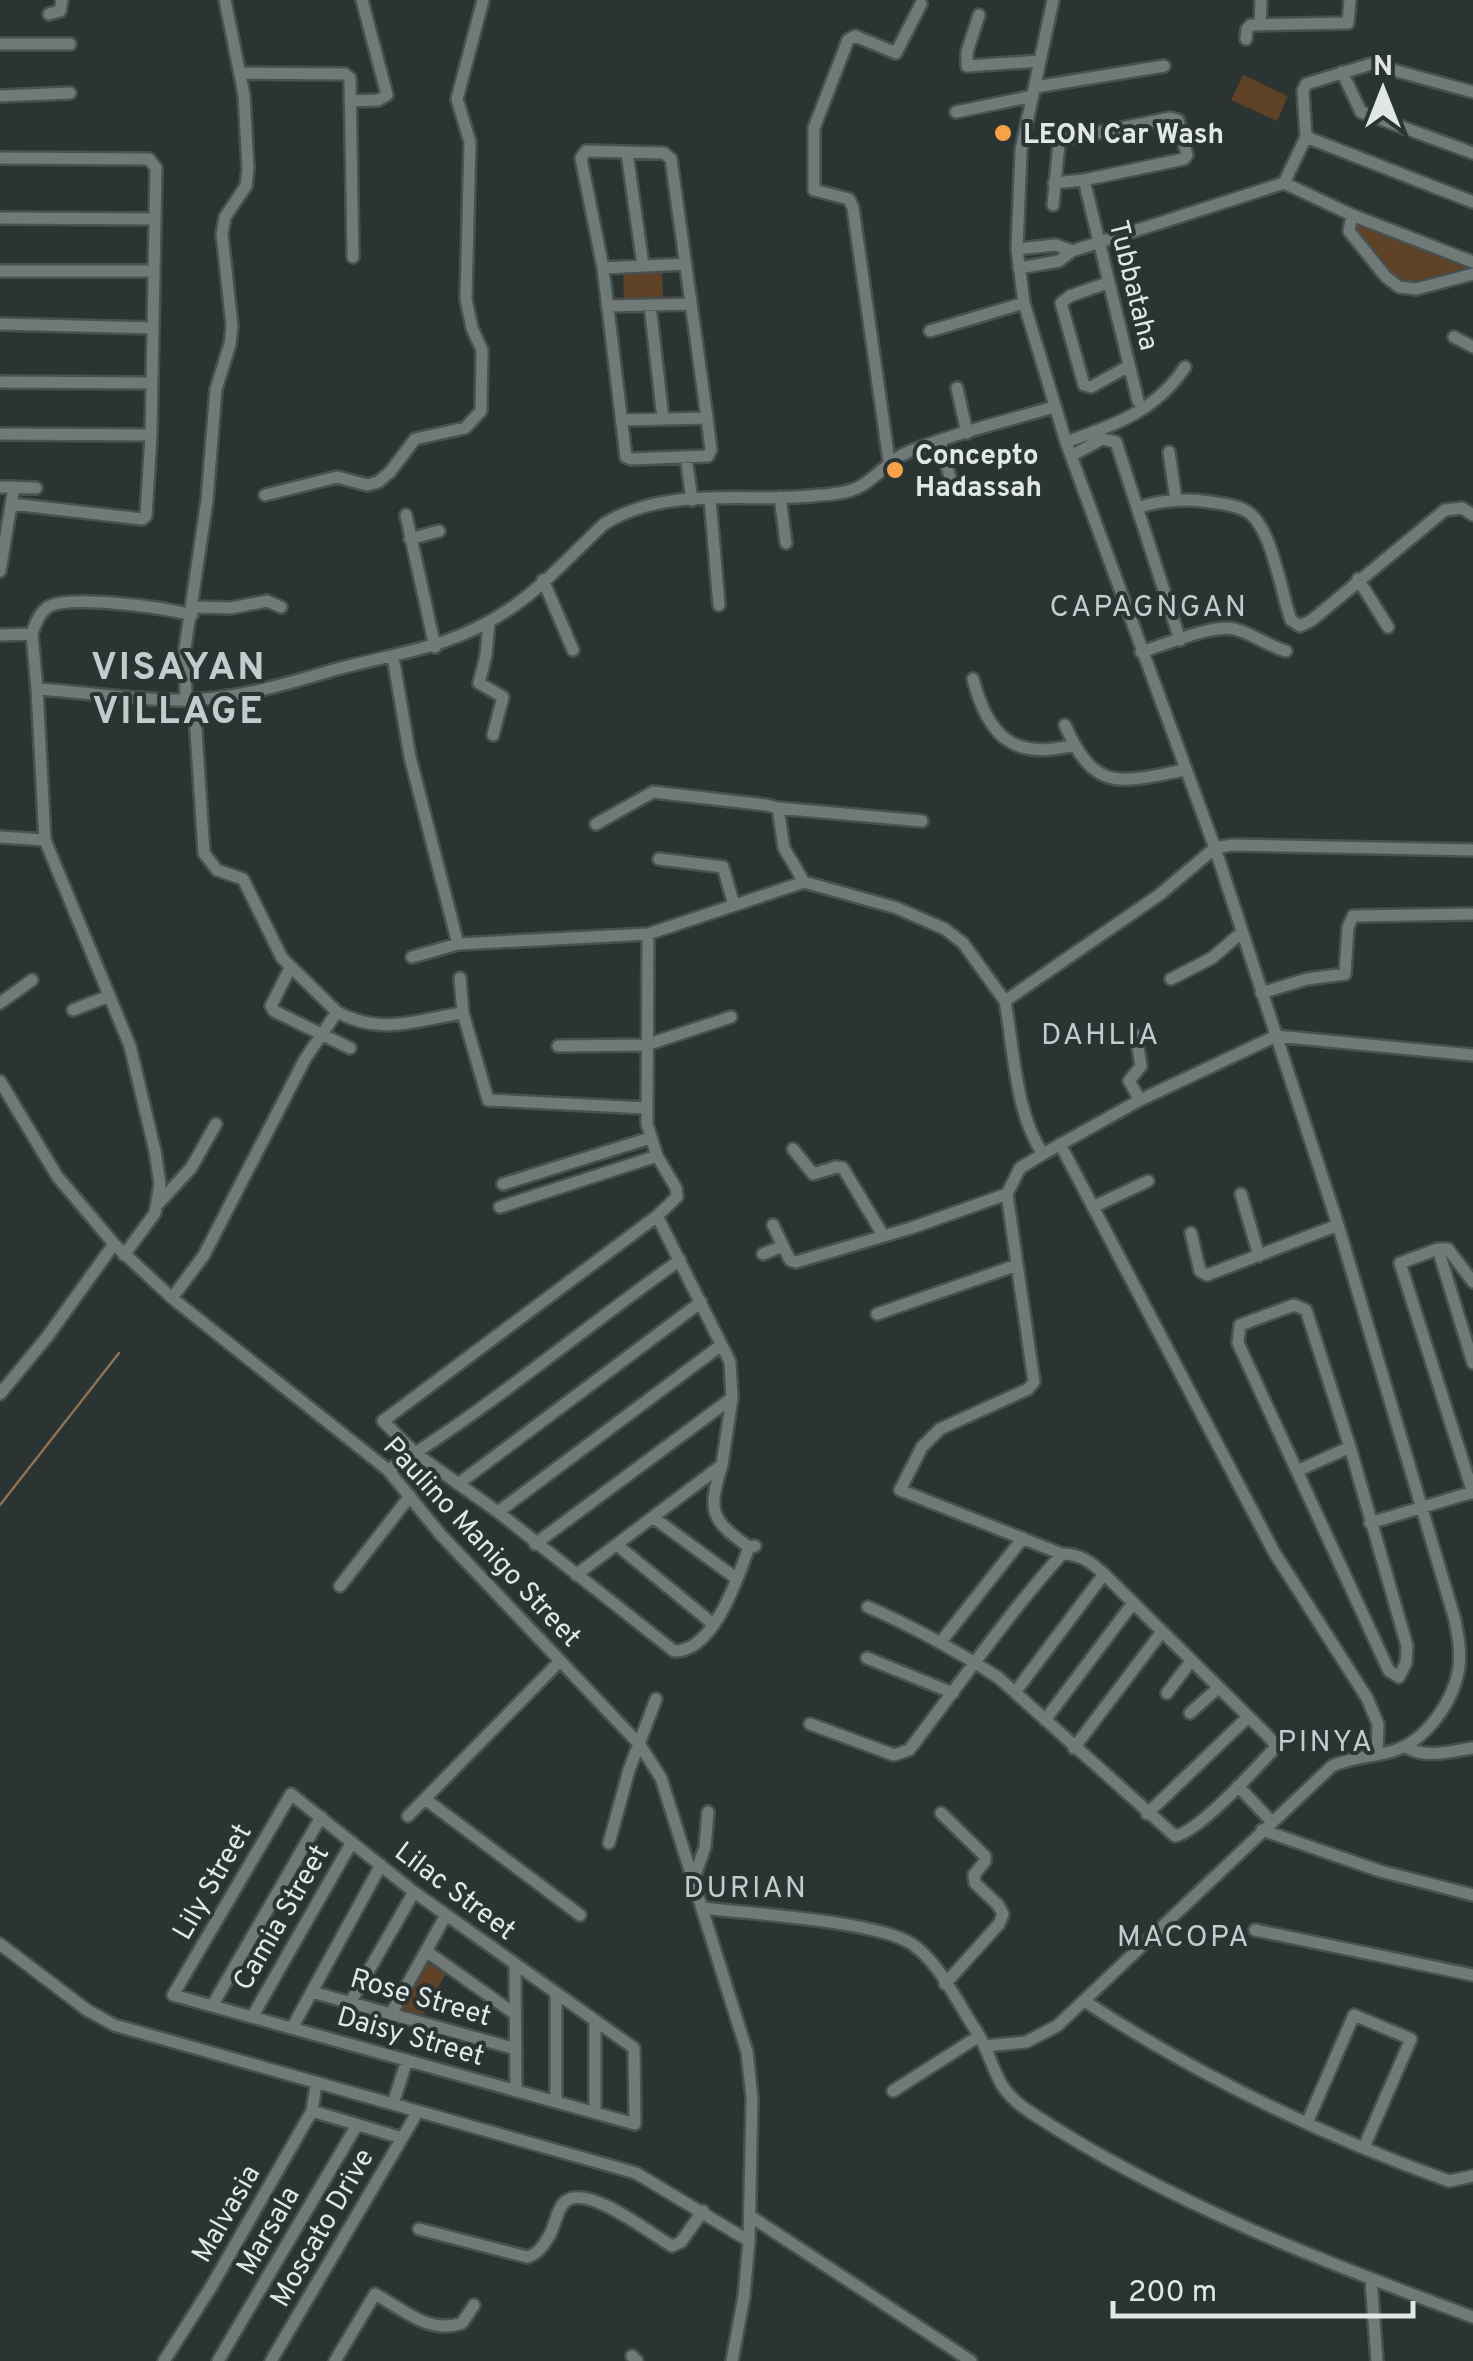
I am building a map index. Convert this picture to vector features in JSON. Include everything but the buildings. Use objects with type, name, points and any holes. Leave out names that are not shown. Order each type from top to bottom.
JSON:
[{"type":"street","points":[[49,14],[60,11],[62,0]]},
{"type":"street","points":[[225,0],[240,72],[248,176],[246,186],[225,217],[222,234],[232,326],[216,390],[207,500],[185,648],[204,852],[217,870],[243,879],[290,968],[337,1012],[364,1025],[385,1026],[463,1013]]},
{"type":"street","points":[[350,100],[378,100],[387,95],[362,0]]},
{"type":"street","points":[[265,495],[337,477],[366,485],[378,482],[415,439],[465,428],[481,411],[483,357],[466,299],[470,142],[457,99],[483,0]]},
{"type":"street","points":[[894,2091],[982,2041],[1009,2046],[1041,2036],[1086,2002],[1332,1766],[1405,1746],[1442,1711],[1459,1668],[1455,1620],[1338,1225],[1215,848],[1054,407],[1024,303],[1016,249],[1021,150],[1053,0]]},
{"type":"street","points":[[1260,24],[1261,0]]},
{"type":"street","points":[[1246,39],[1248,27],[1260,24],[1348,23],[1350,0]]},
{"type":"street","points":[[889,462],[853,208],[849,198],[814,190],[812,137],[848,40],[855,36],[896,53],[922,4]]},
{"type":"street","points":[[979,15],[967,52],[967,66],[1040,61]]},
{"type":"street","points":[[0,44],[70,44]]},
{"type":"street","points":[[1284,182],[1306,137],[1302,91],[1306,84],[1374,64],[1473,92]]},
{"type":"street","points":[[956,112],[1034,91],[1164,66]]},
{"type":"street","points":[[240,72],[345,74],[350,78],[353,257]]},
{"type":"street","points":[[1342,72],[1361,112],[1473,153]]},
{"type":"street","points":[[0,96],[70,93]]},
{"type":"street","points":[[1053,205],[1054,183],[1060,144],[1068,137],[1170,118],[1178,120],[1184,159],[1054,183]]},
{"type":"street","points":[[1306,137],[1473,202]]},
{"type":"street","points":[[627,153],[643,265]]},
{"type":"street","points":[[627,153],[664,153],[670,159],[710,454],[627,458],[602,268],[582,155],[627,153]]},
{"type":"street","points":[[0,158],[149,159],[156,168],[147,514],[142,519],[12,504]]},
{"type":"street","name":"Tubbataha","points":[[1084,180],[1106,283],[1138,400]]},
{"type":"street","points":[[1019,268],[1059,260],[1072,250],[1284,182],[1473,262]]},
{"type":"street","points":[[1352,214],[1349,231],[1386,277],[1399,287],[1416,289],[1473,274]]},
{"type":"street","points":[[0,218],[155,218]]},
{"type":"street","points":[[1016,249],[1056,245],[1072,250]]},
{"type":"street","points":[[602,268],[686,264]]},
{"type":"street","points":[[0,271],[154,271]]},
{"type":"street","points":[[1106,283],[1061,303],[1084,385],[1090,387],[1130,366]]},
{"type":"street","points":[[930,331],[1024,303]]},
{"type":"street","points":[[607,306],[691,304]]},
{"type":"street","points":[[650,305],[663,419]]},
{"type":"street","points":[[0,324],[153,328]]},
{"type":"street","points":[[1454,337],[1471,344]]},
{"type":"street","points":[[1066,442],[1138,415],[1166,393],[1185,368]]},
{"type":"street","points":[[0,382],[152,383]]},
{"type":"street","points":[[957,388],[967,433]]},
{"type":"street","points":[[37,689],[134,699],[190,700],[262,691],[435,647],[513,607],[620,514],[646,505],[710,498],[780,498],[860,487],[889,462],[940,441],[1054,407]]},
{"type":"street","points":[[623,420],[708,418]]},
{"type":"street","points":[[0,434],[151,436]]},
{"type":"street","points":[[1071,456],[1102,439],[1113,438],[1140,507],[1180,640]]},
{"type":"street","points":[[940,441],[953,488]]},
{"type":"street","points":[[1168,452],[1176,500]]},
{"type":"street","points":[[686,457],[692,500]]},
{"type":"street","points":[[0,486],[36,488]]},
{"type":"street","points":[[0,572],[3,534],[14,487]]},
{"type":"street","points":[[710,498],[720,605]]},
{"type":"street","points":[[780,498],[786,543]]},
{"type":"street","points":[[1140,507],[1176,500],[1236,506],[1253,516],[1267,542],[1295,624],[1300,626],[1445,510],[1456,506],[1473,515]]},
{"type":"street","points":[[406,515],[435,647]]},
{"type":"street","points":[[410,539],[439,531]]},
{"type":"street","points":[[1358,579],[1388,628]]},
{"type":"street","points":[[543,580],[573,650]]},
{"type":"street","points":[[124,1255],[150,1222],[158,1204],[160,1184],[148,1114],[130,1046],[46,840],[32,634],[41,613],[60,603],[192,611],[267,601],[282,607]]},
{"type":"street","points":[[488,622],[479,683],[504,697],[493,735]]},
{"type":"street","points":[[1141,652],[1232,629],[1286,652]]},
{"type":"street","points":[[0,635],[32,634]]},
{"type":"street","points":[[394,657],[410,757],[458,944]]},
{"type":"street","points":[[973,680],[985,719],[998,734],[1030,749],[1074,744]]},
{"type":"street","points":[[1065,725],[1088,766],[1106,777],[1135,779],[1185,770]]},
{"type":"street","points":[[596,824],[653,792],[922,821]]},
{"type":"street","points":[[778,808],[784,848],[804,882]]},
{"type":"street","points":[[0,837],[46,840]]},
{"type":"street","points":[[1005,1001],[1158,895],[1215,848],[1232,845],[1473,850]]},
{"type":"street","points":[[659,859],[723,867],[734,905]]},
{"type":"street","points":[[412,958],[458,944],[648,934],[804,882],[898,908],[945,929],[963,943],[1005,1001],[1028,1126],[1042,1154]]},
{"type":"street","points":[[1261,993],[1307,979],[1345,974],[1352,916],[1473,914]]},
{"type":"street","points":[[1171,979],[1212,958],[1241,933]]},
{"type":"street","points":[[648,934],[646,1108],[650,1138],[677,1192],[674,1200],[384,1418],[383,1424],[670,1649],[683,1651],[713,1624],[729,1600],[752,1547],[719,1526],[716,1518],[716,1488],[732,1398],[730,1362],[657,1216]]},
{"type":"street","points":[[290,968],[271,1006],[274,1011],[350,1048]]},
{"type":"street","points":[[460,978],[463,1013],[488,1100],[646,1108]]},
{"type":"street","points":[[0,1002],[32,980]]},
{"type":"street","points":[[73,1010],[109,996]]},
{"type":"street","points":[[172,1298],[204,1255],[320,1034],[337,1012]]},
{"type":"street","points":[[558,1046],[646,1045],[731,1017]]},
{"type":"street","points":[[1136,1036],[1141,1066],[1130,1081],[1140,1100]]},
{"type":"street","points":[[868,1608],[914,1627],[1016,1691],[1169,1833],[1182,1836],[1238,1786],[1275,1746],[1104,1574],[1085,1558],[1062,1554],[900,1490],[922,1447],[940,1429],[1032,1386],[1034,1372],[1007,1194],[1013,1176],[1042,1154],[1140,1100],[1276,1036],[1473,1054]]},
{"type":"street","name":"Paulino Manigo Street","points":[[0,1080],[57,1176],[124,1255],[172,1298],[388,1470],[442,1535],[640,1744],[661,1778],[747,2052],[752,2098],[749,2240],[732,2361]]},
{"type":"street","points":[[158,1204],[191,1168],[216,1124]]},
{"type":"street","points":[[503,1184],[650,1138]]},
{"type":"street","points":[[1060,1144],[1274,1552],[1367,1698],[1378,1724],[1377,1754]]},
{"type":"street","points":[[793,1149],[813,1174],[843,1168],[883,1235]]},
{"type":"street","points":[[500,1208],[657,1156]]},
{"type":"street","points":[[1093,1206],[1148,1181]]},
{"type":"street","points":[[773,1225],[796,1262],[1007,1194]]},
{"type":"street","points":[[1241,1194],[1259,1256]]},
{"type":"street","points":[[1191,1233],[1204,1275],[1338,1225]]},
{"type":"street","points":[[0,1394],[114,1244]]},
{"type":"street","points":[[763,1254],[783,1246]]},
{"type":"street","points":[[1370,1524],[1473,1492],[1400,1263],[1438,1248],[1452,1252],[1473,1282]]},
{"type":"street","points":[[1438,1248],[1473,1362]]},
{"type":"street","points":[[388,1470],[680,1260]]},
{"type":"street","points":[[876,1314],[1018,1265]]},
{"type":"street","points":[[458,1484],[701,1302]]},
{"type":"street","points":[[1294,1305],[1306,1310],[1407,1646],[1406,1663],[1399,1678],[1389,1671],[1297,1471],[1238,1343],[1240,1326],[1294,1305]]},
{"type":"street","points":[[498,1512],[720,1346]]},
{"type":"street","points":[[534,1544],[732,1398]]},
{"type":"street","points":[[1297,1471],[1350,1447]]},
{"type":"street","points":[[576,1575],[722,1465]]},
{"type":"street","points":[[340,1586],[410,1496]]},
{"type":"street","points":[[654,1518],[737,1579]]},
{"type":"street","points":[[940,1643],[1023,1538]]},
{"type":"street","points":[[617,1545],[713,1624]]},
{"type":"street","points":[[810,1724],[902,1754],[909,1750],[1062,1554]]},
{"type":"street","points":[[1016,1691],[1104,1574]]},
{"type":"street","points":[[1045,1720],[1133,1603]]},
{"type":"street","points":[[1074,1748],[1161,1633]]},
{"type":"street","points":[[867,1658],[953,1693]]},
{"type":"street","points":[[408,1816],[560,1661]]},
{"type":"street","points":[[1167,1693],[1191,1661]]},
{"type":"street","points":[[1190,1713],[1218,1688]]},
{"type":"street","points":[[609,1843],[629,1770],[656,1699]]},
{"type":"street","points":[[1147,1814],[1248,1718]]},
{"type":"street","points":[[1405,1746],[1418,1754],[1473,1748]]},
{"type":"street","points":[[1238,1786],[1267,1826],[1380,1871],[1473,1895]]},
{"type":"street","name":"Lilac Street","points":[[291,1794],[414,1892],[634,2048],[634,2124]]},
{"type":"street","name":"Lily Street","points":[[173,1994],[291,1794]]},
{"type":"street","points":[[425,1799],[580,1916]]},
{"type":"street","points":[[694,1878],[705,1847],[708,1812]]},
{"type":"street","points":[[941,1813],[985,1856],[985,1862],[974,1875],[974,1883],[1003,1914],[999,1924],[945,1984]]},
{"type":"street","points":[[212,2006],[320,1817]]},
{"type":"street","name":"Camia Street","points":[[252,2017],[352,1842]]},
{"type":"street","points":[[292,2028],[381,1866]]},
{"type":"street","points":[[350,2002],[414,1892]]},
{"type":"street","points":[[704,1908],[894,1934],[926,1956],[982,2041],[994,2076],[1011,2098],[1130,2174],[1177,2198],[1370,2280],[1473,2318]]},
{"type":"street","points":[[391,2014],[446,1915]]},
{"type":"street","points":[[1256,1930],[1473,1975]]},
{"type":"street","points":[[0,1944],[87,2010],[114,2025],[636,2173],[749,2240]]},
{"type":"street","points":[[426,1951],[515,2014]]},
{"type":"street","points":[[515,1965],[516,2091]]},
{"type":"street","name":"Rose Street","points":[[312,1992],[516,2049]]},
{"type":"street","name":"Daisy Street","points":[[173,1994],[634,2124]]},
{"type":"street","points":[[556,1994],[556,2102]]},
{"type":"street","points":[[1086,2002],[1213,2078],[1307,2123],[1449,2181],[1473,2176]]},
{"type":"street","points":[[1307,2123],[1354,2015],[1411,2039],[1364,2148]]},
{"type":"street","points":[[595,2113],[596,2021]]},
{"type":"street","points":[[392,2104],[407,2060]]},
{"type":"street","name":"Malvasia","points":[[164,2361],[312,2110],[316,2084]]},
{"type":"street","points":[[312,2110],[402,2138]]},
{"type":"street","name":"Moscato Drive","points":[[270,2361],[414,2118]]},
{"type":"street","name":"Marsala","points":[[218,2361],[357,2124]]},
{"type":"street","points":[[419,2229],[527,2257],[534,2255],[546,2240],[563,2203],[572,2198],[590,2200],[617,2211],[672,2246],[680,2242],[703,2212]]},
{"type":"street","points":[[750,2216],[970,2361]]},
{"type":"street","points":[[1370,2280],[1377,2361]]},
{"type":"street","points":[[336,2361],[375,2294],[413,2317],[443,2328],[462,2323],[474,2305]]},
{"type":"shaded area","points":[[1243,75],[1288,96],[1277,121],[1231,100]]},
{"type":"shaded area","points":[[1357,224],[1472,267],[1435,282],[1404,282],[1389,274],[1356,236]]},
{"type":"shaded area","points":[[662,271],[663,299],[624,301],[623,272]]},
{"type":"shaded area","points":[[426,1962],[446,1973],[421,2018],[401,2007]]},
{"type":"waterway","points":[[0,1505],[119,1353]]},
{"type":"place","name":"LEON Car Wash","points":[[1003,133]]},
{"type":"place","name":"Concepto Hadassah","points":[[895,470]]},
{"type":"district","name":"CAPAGNGAN","points":[[1149,606]]},
{"type":"district","name":"VISAYAN VILLAGE","points":[[179,688]]},
{"type":"district","name":"DAHLIA","points":[[1101,1034]]},
{"type":"district","name":"PINYA","points":[[1326,1741]]},
{"type":"district","name":"DURIAN","points":[[746,1887]]},
{"type":"district","name":"MACOPA","points":[[1184,1936]]}]
